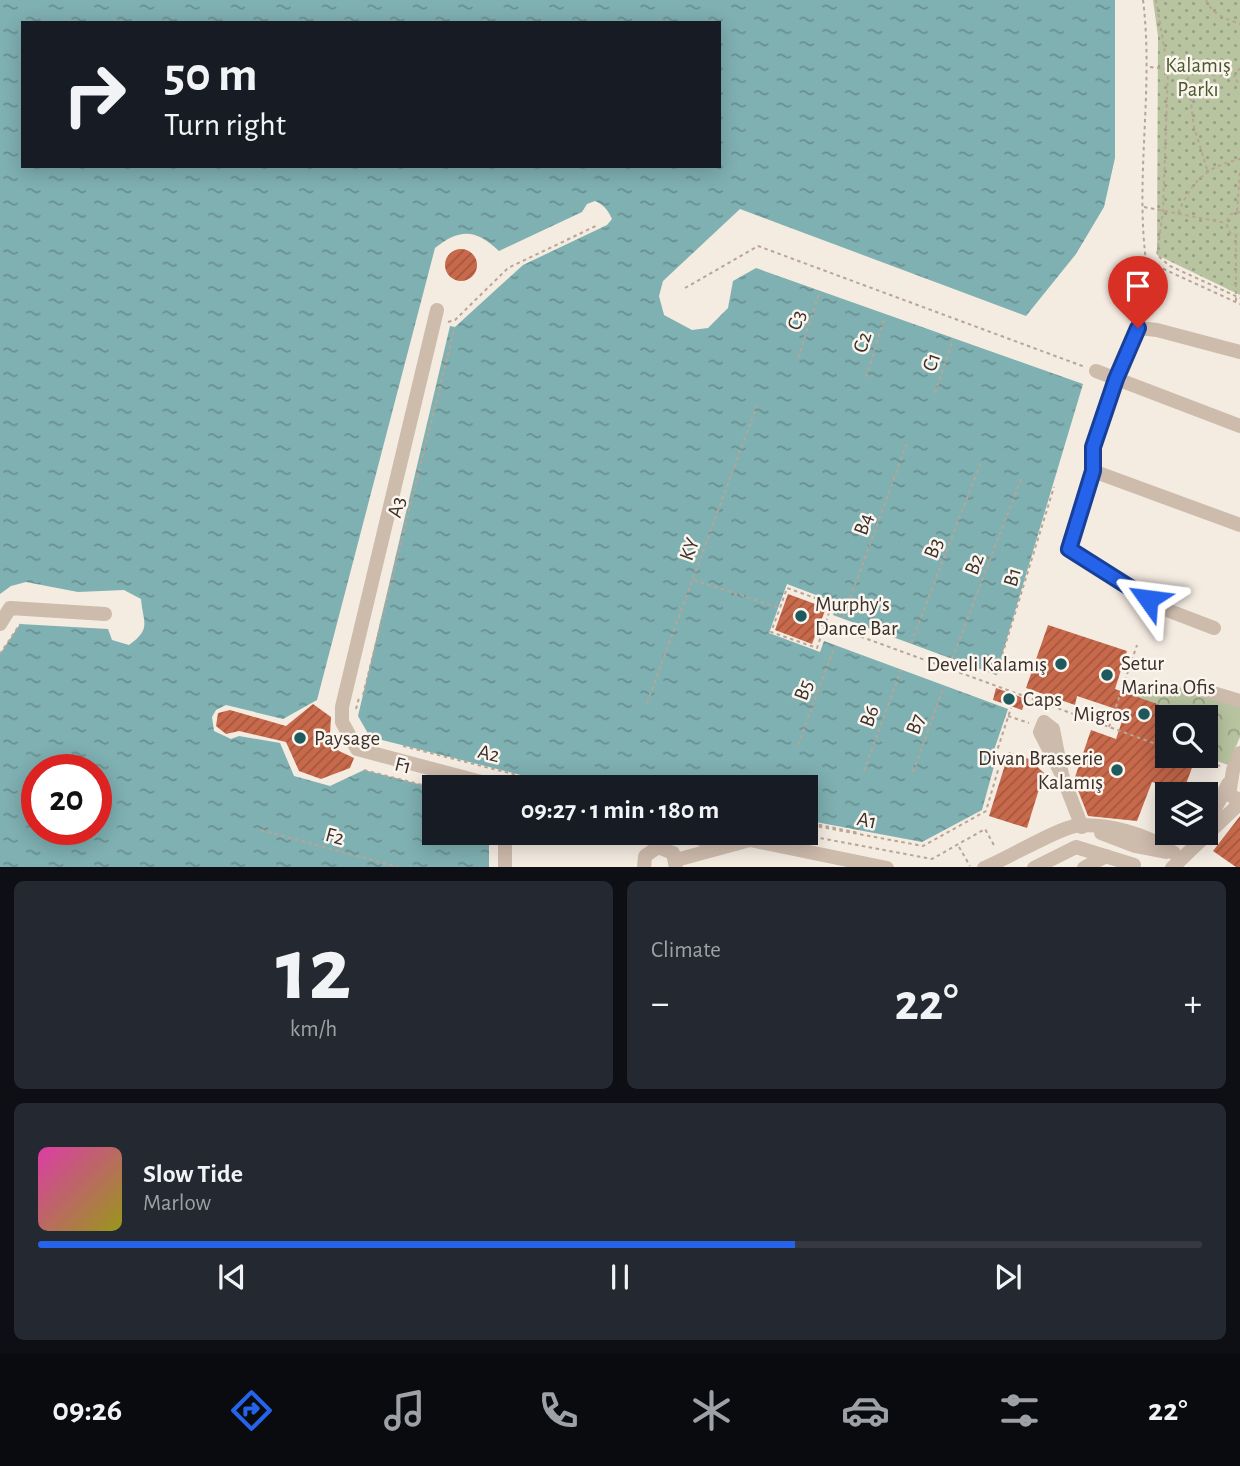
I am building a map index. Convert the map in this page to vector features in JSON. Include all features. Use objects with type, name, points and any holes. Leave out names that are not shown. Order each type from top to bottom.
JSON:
[{"type":"street","points":[[437,310],[342,707],[342,722],[357,749],[454,775]]},
{"type":"street","points":[[1214,628],[1167,610],[1069,549],[1093,471],[1093,447],[1116,379],[1138,328],[1169,333],[1240,352]]},
{"type":"street","points":[[1096,371],[1240,426]]},
{"type":"street","points":[[1093,471],[1240,525]]},
{"type":"street","points":[[0,624],[10,608],[105,614]]},
{"type":"street","points":[[1203,690],[1240,701]]},
{"type":"street","points":[[1040,726],[1044,722],[1052,726],[1062,775],[1084,827],[1155,851],[1180,856]]},
{"type":"street","points":[[1180,856],[1240,802],[1230,795],[1236,764]]},
{"type":"street","points":[[1218,801],[1236,764]]},
{"type":"street","points":[[984,867],[1071,828],[1084,827],[1125,831],[1142,836],[1180,856]]},
{"type":"street","points":[[644,867],[645,856],[659,847],[669,850],[676,864],[750,840],[887,867]]},
{"type":"street","points":[[505,845],[505,867]]},
{"type":"street","points":[[1034,867],[1076,847],[1131,866],[1155,851]]},
{"type":"street","points":[[1084,867],[1106,856]]},
{"type":"path","points":[[1143,0],[1149,66],[1142,230],[1146,261],[1240,304]]},
{"type":"path","points":[[1156,0],[1168,70],[1163,211],[1157,255],[1170,266],[1238,297]]},
{"type":"path","points":[[1206,0],[1210,8],[1220,16],[1240,24]]},
{"type":"path","points":[[1149,66],[1234,77],[1240,85]]},
{"type":"path","points":[[1234,77],[1240,68]]},
{"type":"path","points":[[1187,71],[1194,127],[1207,170]]},
{"type":"path","points":[[1178,213],[1192,183],[1207,170],[1240,159]]},
{"type":"path","points":[[1236,302],[1239,287],[1238,236],[1227,230],[1226,223],[1228,216],[1239,212],[1240,173]]},
{"type":"path","points":[[1144,207],[1226,223]]},
{"type":"path","points":[[446,323],[455,320],[508,268],[598,225]]},
{"type":"path","points":[[685,288],[758,246],[1096,371]]},
{"type":"path","name":"C3","points":[[798,358],[820,291]]},
{"type":"path","name":"C2","points":[[866,377],[886,316]]},
{"type":"path","name":"A3","points":[[363,695],[455,327]]},
{"type":"path","name":"C1","points":[[935,393],[953,340]]},
{"type":"path","name":"KY","points":[[647,703],[757,405]]},
{"type":"path","name":"B4","points":[[843,618],[908,440]]},
{"type":"path","name":"B3","points":[[911,643],[981,462]]},
{"type":"path","name":"B2","points":[[952,659],[1021,479]]},
{"type":"path","name":"B1","points":[[996,675],[1054,487]]},
{"type":"path","points":[[692,580],[780,608]]},
{"type":"path","points":[[787,587],[832,604],[817,648],[771,632],[780,608],[787,587]]},
{"type":"path","points":[[0,654],[20,624]]},
{"type":"path","points":[[821,625],[825,624],[1155,743]]},
{"type":"path","points":[[355,718],[370,644]]},
{"type":"path","name":"B5","points":[[798,745],[835,645]]},
{"type":"path","points":[[1109,727],[1137,645]]},
{"type":"path","name":"B6","points":[[864,771],[901,670]]},
{"type":"path","name":"B7","points":[[913,772],[944,686]]},
{"type":"path","points":[[1011,708],[1008,716],[1040,726]]},
{"type":"path","name":"A1","points":[[818,826],[923,846],[986,811],[1001,760],[996,754],[1008,716]]},
{"type":"path","name":"A2","points":[[403,746],[517,775]]},
{"type":"path","points":[[403,750],[498,775]]},
{"type":"path","points":[[1218,761],[1236,764]]},
{"type":"path","name":"F1","points":[[364,770],[422,785]]},
{"type":"path","name":"F2","points":[[261,830],[402,867]]},
{"type":"path","points":[[818,838],[932,859],[985,830],[1002,860]]},
{"type":"path","points":[[958,846],[971,867]]},
{"type":"green space","name":"Kalamış Parkı","points":[[1153,0],[1240,0],[1240,295],[1157,255],[1158,36]]},
{"type":"green space","points":[[1141,683],[1176,686],[1240,706],[1240,737],[1228,765],[1218,761],[1218,705],[1160,705],[1131,695]]},
{"type":"water","points":[[0,0],[1115,0],[1115,158],[1104,207],[1076,254],[1026,316],[740,209],[663,281],[659,296],[664,315],[692,330],[708,328],[728,308],[733,281],[756,268],[1083,384],[996,675],[833,615],[837,603],[787,584],[769,633],[820,652],[824,641],[1008,709],[992,756],[996,759],[982,810],[922,842],[818,822],[818,775],[521,775],[370,737],[358,716],[450,326],[455,327],[523,265],[607,225],[612,219],[607,210],[595,201],[587,204],[582,212],[499,251],[483,238],[468,234],[452,237],[435,248],[317,700],[283,719],[226,705],[216,710],[212,717],[214,731],[231,739],[239,736],[280,743],[294,776],[330,786],[364,770],[422,785],[422,845],[489,845],[489,867],[0,867],[0,654],[20,624],[108,629],[112,640],[129,645],[141,634],[144,625],[141,599],[124,590],[78,592],[26,582],[11,586],[0,594]]},
{"type":"building","points":[[461,249],[472,254],[477,265],[472,276],[461,281],[450,276],[445,265],[450,254]]},
{"type":"building","name":"Murphy's Dance Bar","points":[[788,594],[826,608],[812,644],[775,630]]},
{"type":"building","points":[[1048,625],[1127,651],[1115,689],[1160,705],[1155,705],[1155,768],[1192,768],[1187,782],[1152,782],[1137,821],[1088,816],[1074,780],[1091,730],[1116,739],[1125,712],[1077,696],[1075,705],[1026,688]]},
{"type":"building","name":"Caps","points":[[996,688],[1026,699],[1022,710],[993,700]]},
{"type":"building","name":"Paysage","points":[[313,704],[331,717],[330,734],[339,751],[354,758],[350,768],[321,779],[299,771],[286,742],[239,731],[226,734],[216,726],[218,713],[230,710],[286,726]]},
{"type":"building","points":[[1009,752],[1029,759],[1044,773],[1027,828],[989,816]]},
{"type":"building","points":[[1240,816],[1240,867],[1213,851]]},
{"type":"place","name":"Murphy's Dance Bar","points":[[801,616]]},
{"type":"place","name":"Develi Kalamış","points":[[1061,664]]},
{"type":"place","name":"Setur Marina Ofis","points":[[1107,675]]},
{"type":"place","name":"Caps","points":[[1009,699]]},
{"type":"place","name":"Migros","points":[[1144,714]]},
{"type":"place","name":"Paysage","points":[[300,738]]},
{"type":"place","name":"Divan Brasserie Kalamış","points":[[1117,770]]},
{"type":"route","points":[[1138,328],[1116,379],[1093,447],[1093,471],[1069,549],[1148,599]]}]
